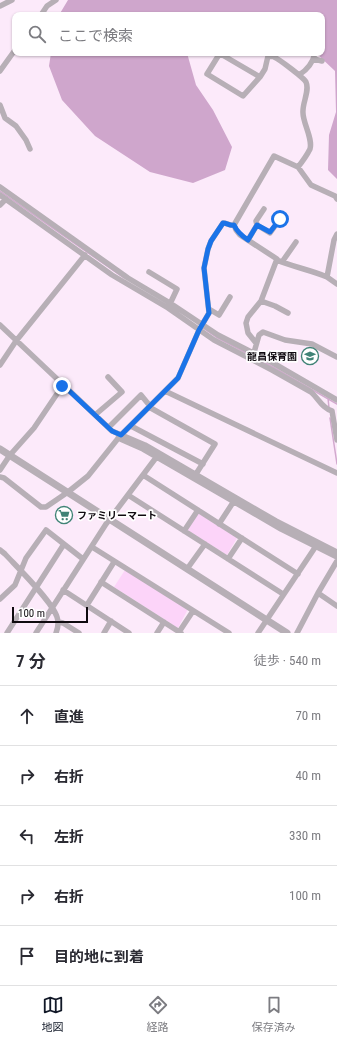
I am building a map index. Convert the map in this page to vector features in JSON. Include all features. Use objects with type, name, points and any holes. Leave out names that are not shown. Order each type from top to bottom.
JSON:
[{"type":"street","points":[[0,6],[12,0]]},
{"type":"street","points":[[42,12],[47,3],[56,0]]},
{"type":"street","points":[[1,67],[12,54]]},
{"type":"street","points":[[218,56],[207,74],[243,96],[260,77],[265,69],[268,56],[274,57],[299,75],[306,82],[302,112],[310,140],[310,148],[298,167]]},
{"type":"street","points":[[225,56],[260,77]]},
{"type":"street","points":[[299,75],[304,72],[314,56],[322,61]]},
{"type":"street","points":[[0,105],[4,118],[16,126],[26,140],[30,149]]},
{"type":"street","points":[[234,225],[274,156],[298,167],[311,185],[336,197]]},
{"type":"street","points":[[0,187],[45,218],[114,272]]},
{"type":"street","points":[[0,195],[85,255],[169,305],[200,327],[214,340],[253,356],[337,400]]},
{"type":"street","points":[[0,205],[6,199]]},
{"type":"street","points":[[248,240],[257,225],[256,220],[264,209]]},
{"type":"street","points":[[257,225],[270,232],[280,219]]},
{"type":"street","points":[[0,477],[4,478],[42,508],[46,507],[68,492],[88,476],[120,437],[178,378],[200,327],[209,313],[204,268],[208,249],[211,241],[223,223],[230,226],[234,225]]},
{"type":"street","points":[[234,225],[240,235],[276,257],[279,261],[290,266],[317,272],[337,284]]},
{"type":"street","points":[[327,277],[334,240],[337,234]]},
{"type":"street","points":[[256,343],[248,333],[246,323],[248,317],[261,301],[279,261],[296,242]]},
{"type":"street","points":[[0,365],[15,342],[85,255]]},
{"type":"street","points":[[149,272],[177,289],[169,305]]},
{"type":"street","points":[[209,309],[219,315],[230,297]]},
{"type":"street","points":[[261,301],[288,313]]},
{"type":"street","points":[[1,329],[62,386],[120,437],[196,474],[276,521],[337,552]]},
{"type":"street","points":[[253,356],[259,335],[263,332],[285,340],[312,344],[337,357]]},
{"type":"street","points":[[253,356],[311,392],[317,397],[324,407],[330,410]]},
{"type":"street","points":[[95,415],[122,392],[108,377]]},
{"type":"street","points":[[0,470],[10,455],[34,428],[62,386]]},
{"type":"street","points":[[165,392],[337,473]]},
{"type":"street","points":[[109,427],[141,395],[150,407],[215,444],[196,474]]},
{"type":"street","points":[[330,410],[337,407]]},
{"type":"street","points":[[330,410],[337,440]]},
{"type":"street","points":[[131,426],[203,464]]},
{"type":"street","points":[[120,437],[133,439],[148,447],[158,455],[281,529],[337,557]]},
{"type":"street","points":[[148,447],[154,437]]},
{"type":"street","points":[[0,449],[287,633]]},
{"type":"street","points":[[36,633],[110,519],[158,455]]},
{"type":"street","points":[[143,475],[298,574]]},
{"type":"street","points":[[128,495],[283,594]]},
{"type":"street","points":[[219,524],[234,501]]},
{"type":"street","points":[[184,531],[198,510]]},
{"type":"street","points":[[0,599],[15,585],[26,558],[46,530],[83,559]]},
{"type":"street","points":[[228,559],[242,538]]},
{"type":"street","points":[[6,633],[64,544]]},
{"type":"street","points":[[187,569],[205,544]]},
{"type":"street","points":[[258,633],[316,546]]},
{"type":"street","points":[[92,547],[229,633]]},
{"type":"street","points":[[0,550],[52,607],[58,622],[56,633]]},
{"type":"street","points":[[297,633],[337,561]]},
{"type":"street","points":[[86,605],[114,562]]},
{"type":"street","points":[[101,582],[180,632],[193,610]]},
{"type":"street","points":[[63,590],[129,633]]},
{"type":"street","points":[[318,593],[337,606]]},
{"type":"street","points":[[104,633],[111,621]]},
{"type":"street","points":[[58,622],[63,623],[79,633]]},
{"type":"street","points":[[157,633],[164,622]]},
{"type":"shaded area","points":[[68,0],[337,0],[337,179],[328,170],[329,135],[336,112],[335,71],[319,56],[325,56],[325,12],[61,12]]},
{"type":"shaded area","points":[[51,56],[188,56],[196,85],[213,110],[232,147],[225,170],[193,183],[150,172],[95,136],[62,100],[49,66]]},
{"type":"shaded area","points":[[198,513],[237,538],[227,555],[187,530]]},
{"type":"shaded area","points":[[125,570],[188,609],[178,628],[114,587]]},
{"type":"waterway","points":[[0,191],[124,278]]},
{"type":"waterway","points":[[203,328],[216,337],[273,367],[337,404]]},
{"type":"waterway","points":[[328,398],[329,408]]},
{"type":"waterway","points":[[330,418],[337,464]]},
{"type":"place","name":"龍昌保育園","points":[[310,356]]},
{"type":"place","name":"ファミリーマート","points":[[64,515]]},
{"type":"route","points":[[62,386],[63,385],[112,431],[121,435],[178,378],[199,330],[209,313],[204,268],[211,241],[223,223],[230,226],[234,225],[240,235],[248,240],[257,225],[270,232],[280,219]]}]
